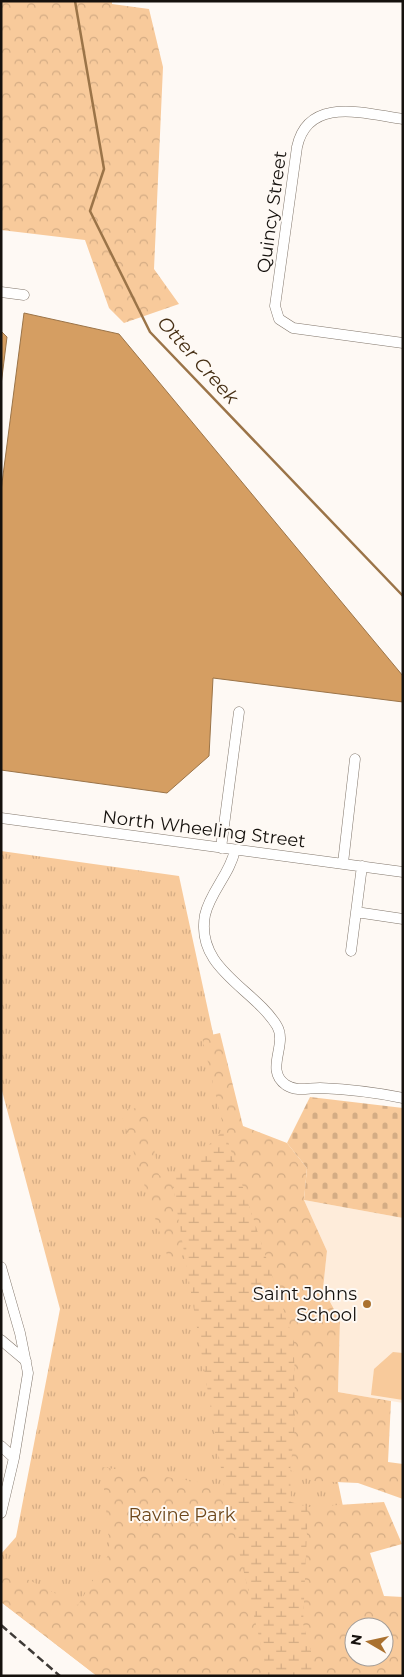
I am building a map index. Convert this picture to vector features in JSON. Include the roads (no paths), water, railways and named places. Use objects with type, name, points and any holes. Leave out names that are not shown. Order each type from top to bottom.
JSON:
[{"type":"street","name":"Quincy Street","points":[[403,119],[343,111],[329,112],[315,118],[303,131],[297,147],[276,301],[277,316],[283,323],[293,328],[403,343]]},
{"type":"street","points":[[1,292],[24,295]]},
{"type":"street","points":[[221,848],[239,712]]},
{"type":"street","points":[[343,864],[355,760]]},
{"type":"street","name":"North Wheeling Street","points":[[1,818],[403,872]]},
{"type":"street","points":[[235,850],[230,867],[211,899],[205,916],[205,932],[210,952],[222,971],[259,1004],[278,1027],[281,1044],[275,1064],[277,1075],[286,1084],[297,1089],[319,1088],[403,1098]]},
{"type":"street","points":[[351,951],[362,866]]},
{"type":"street","points":[[356,912],[403,919]]},
{"type":"street","points":[[1,1267],[26,1361],[27,1384],[14,1458],[1,1512]]},
{"type":"street","points":[[1,1340],[26,1361]]},
{"type":"street","points":[[1,1446],[14,1458]]},
{"type":"waterway","name":"Otter Creek","points":[[75,1],[104,169],[90,211],[150,332],[403,596]]},
{"type":"railway","points":[[1,1625],[60,1676]]},
{"type":"place","name":"Saint Johns School","points":[[367,1304]]},
{"type":"park label","name":"Ravine Park","points":[[182,1515]]}]
